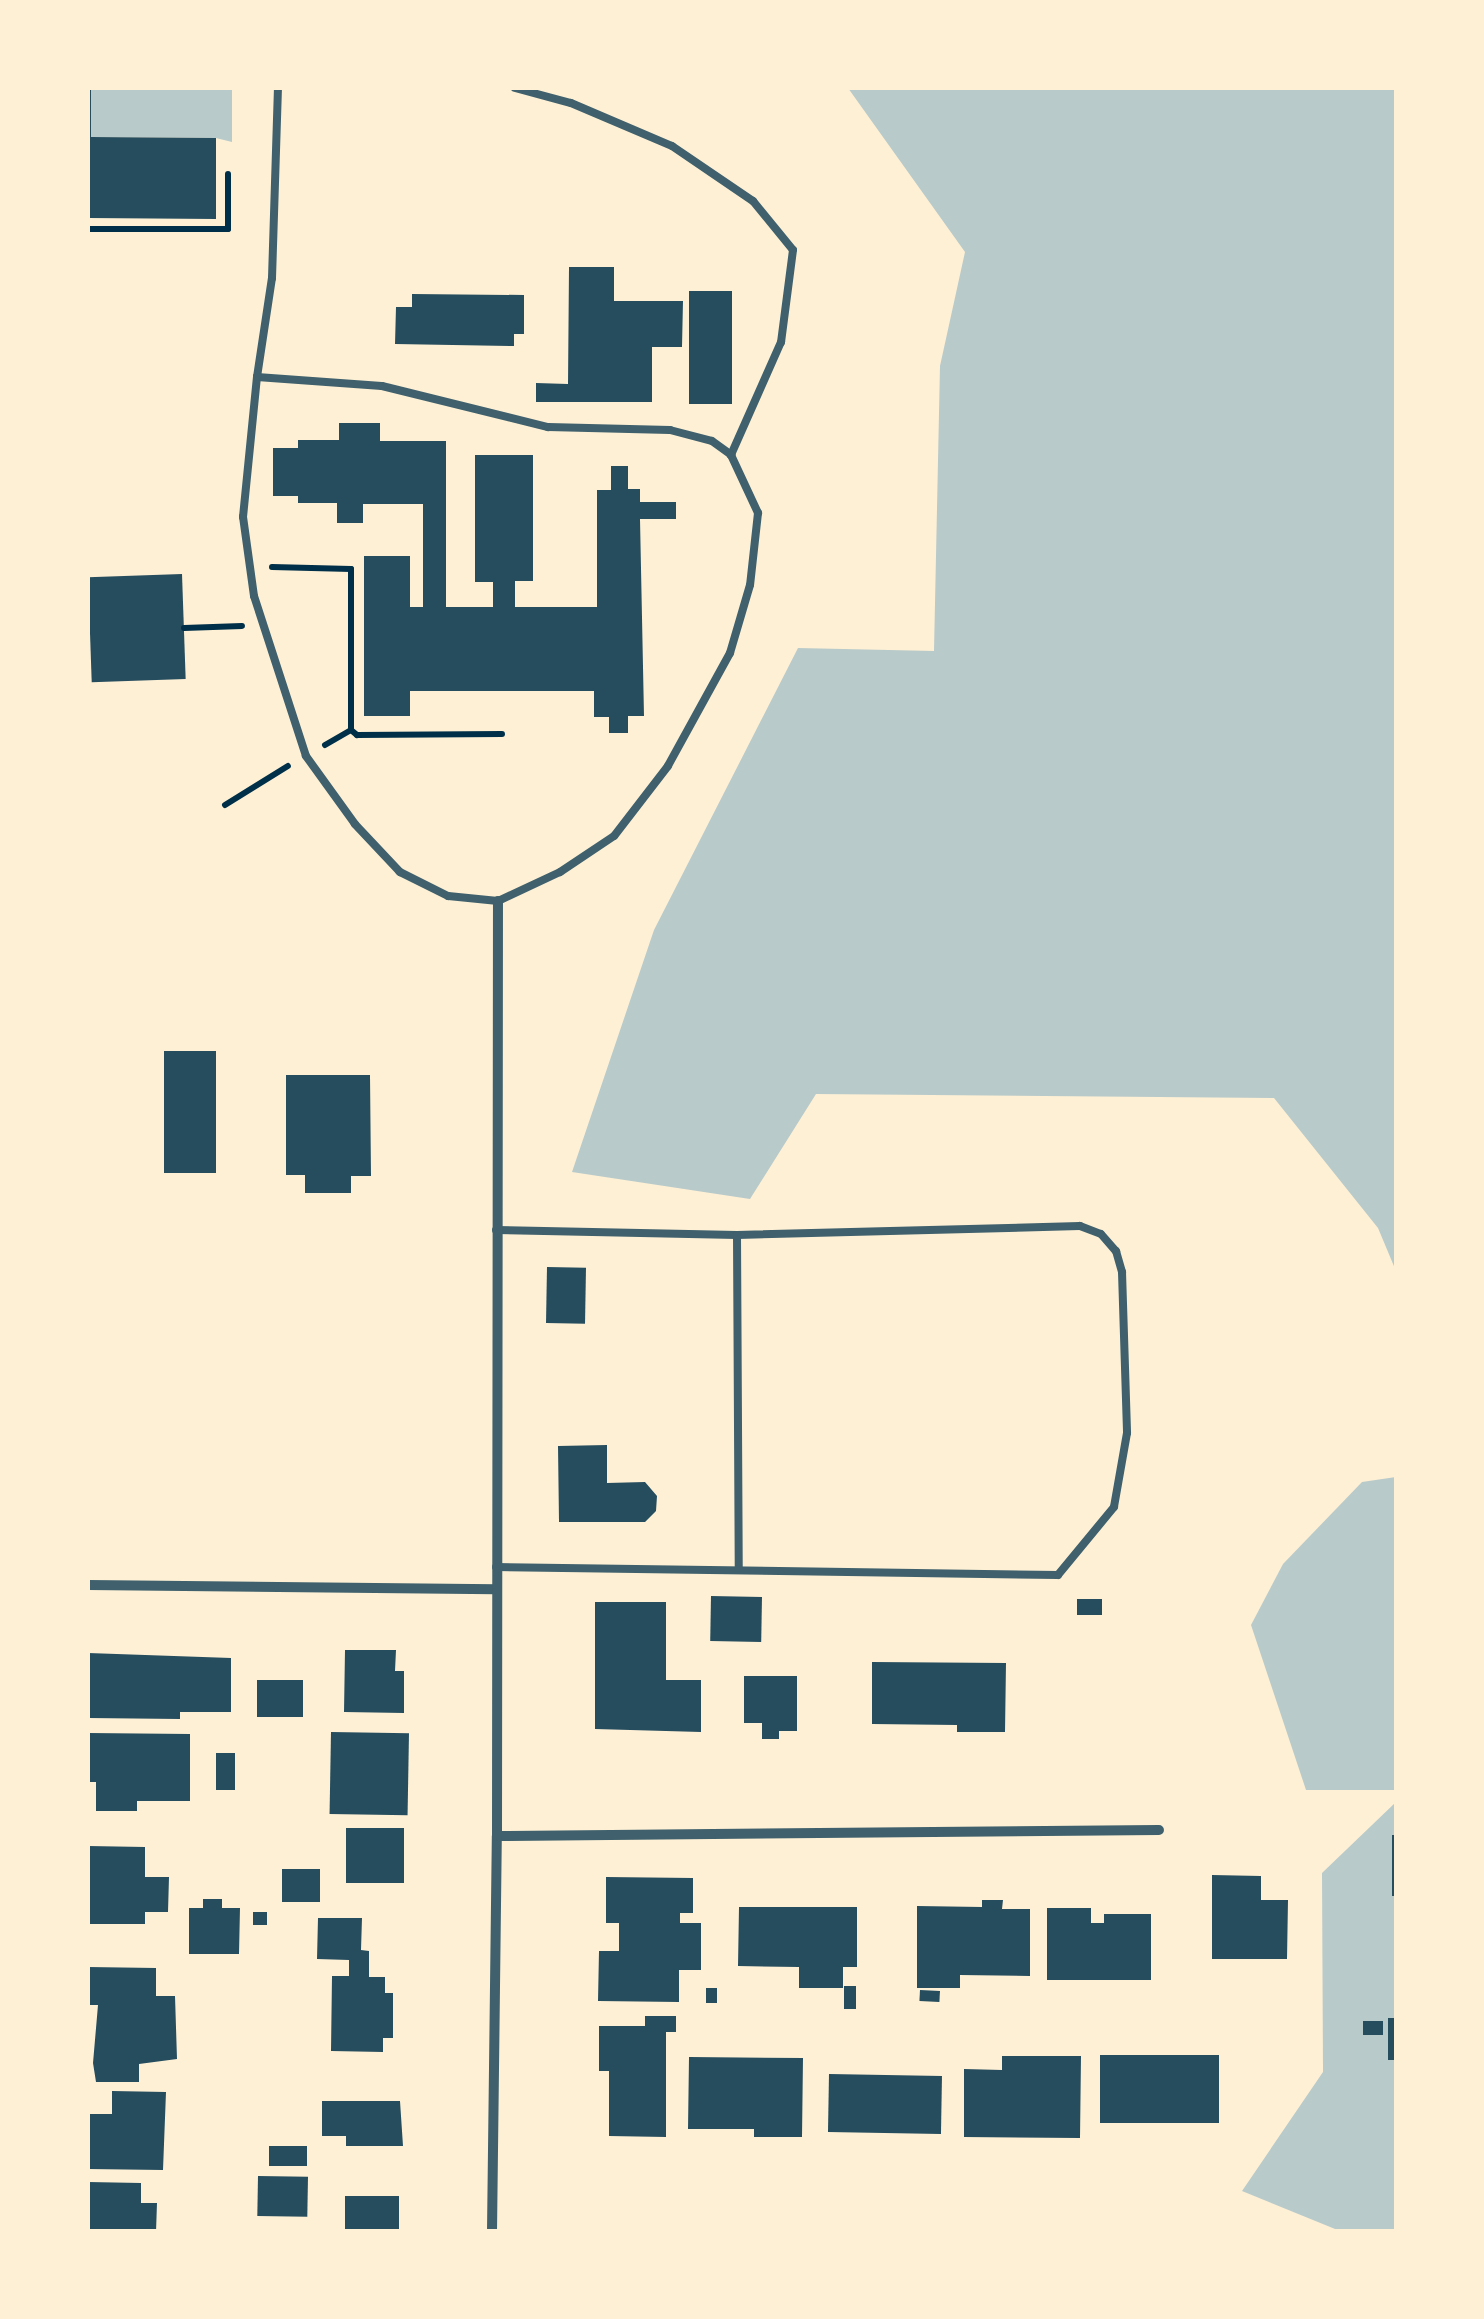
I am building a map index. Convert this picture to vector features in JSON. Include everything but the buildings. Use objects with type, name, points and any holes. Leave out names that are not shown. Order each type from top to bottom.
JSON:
[{"type":"street","points":[[492,2232],[498,1836],[498,901]]},
{"type":"street","points":[[88,1584],[496,1589]]},
{"type":"street","points":[[498,1836],[1159,1830]]},
{"type":"lane","points":[[257,377],[382,386],[548,427],[670,430],[712,441],[732,455],[758,513],[750,586],[730,653],[668,766],[614,836],[560,872],[498,901],[448,896],[400,872],[355,824],[306,756],[247,566],[243,517],[257,377],[272,278],[278,88]]},
{"type":"lane","points":[[515,88],[570,102],[672,146],[753,201],[792,250],[781,342],[732,455]]},
{"type":"lane","points":[[496,1230],[737,1235],[1080,1226],[1101,1234],[1116,1252],[1122,1272],[1127,1432],[1114,1506],[1058,1575],[496,1567]]},
{"type":"lane","points":[[737,1235],[739,1568]]},
{"type":"path","points":[[88,230],[228,229],[228,174]]},
{"type":"path","points":[[247,566],[350,568],[350,730],[357,736],[502,734]]},
{"type":"path","points":[[184,628],[263,626]]},
{"type":"shaded area","points":[[91,88],[232,88],[232,142],[216,138],[91,137]]},
{"type":"shaded area","points":[[848,88],[1396,88],[1396,1271],[1378,1228],[1274,1098],[816,1094],[750,1199],[572,1172],[654,930],[798,648],[934,651],[940,366],[965,252]]},
{"type":"shaded area","points":[[1396,1477],[1396,1790],[1306,1790],[1251,1625],[1283,1564],[1362,1482]]},
{"type":"shaded area","points":[[1396,1802],[1396,2231],[1340,2231],[1242,2191],[1323,2072],[1322,1873]]}]
